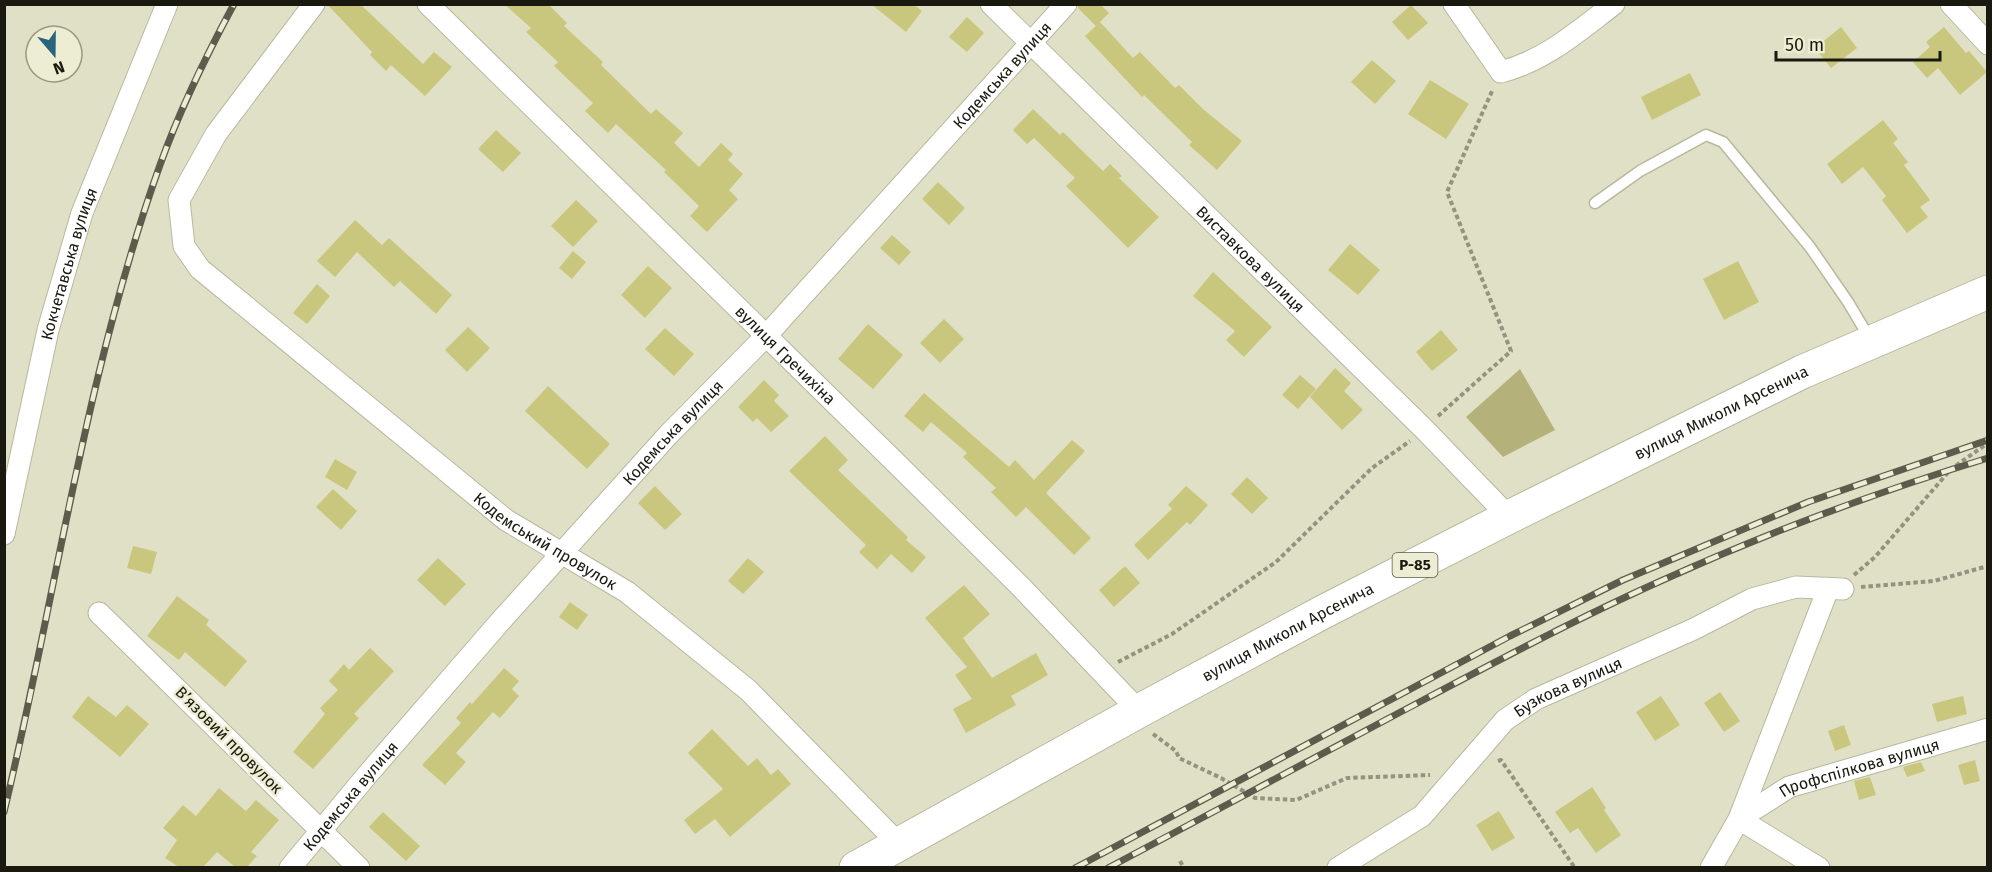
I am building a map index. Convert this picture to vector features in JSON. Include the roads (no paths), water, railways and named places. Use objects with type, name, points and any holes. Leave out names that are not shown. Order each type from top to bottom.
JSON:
[{"type":"main road","name":"вулиця Миколи Арсенича","points":[[856,867],[1146,722],[1323,612],[1509,517],[1802,372],[1988,292]]},
{"type":"street","name":"Кокчетавська вулиця","points":[[4,534],[48,330],[82,213],[167,4]]},
{"type":"street","name":"Кодемський провулок","points":[[314,4],[216,134],[179,200],[184,246],[200,269],[506,520],[627,592],[748,690],[899,844]]},
{"type":"street","name":"вулиця Гречихіна","points":[[428,4],[1021,586],[1146,722]]},
{"type":"street","name":"Виставкова вулиця","points":[[992,4],[1425,430],[1509,517]]},
{"type":"street","name":"Кодемська вулиця","points":[[290,867],[562,552],[668,435],[765,337],[1066,4]]},
{"type":"street","points":[[1454,4],[1501,72],[1522,67],[1545,56],[1614,4]]},
{"type":"street","points":[[1951,4],[1988,44]]},
{"type":"street","name":"Бузкова вулиця","points":[[1338,867],[1422,816],[1505,720],[1536,699],[1694,629],[1752,599],[1796,587],[1835,589]]},
{"type":"street","name":"Профспілкова вулиця","points":[[1711,867],[1739,819],[1835,589]]},
{"type":"street","name":"Вʼязовий провулок","points":[[99,613],[359,867]]},
{"type":"street","name":"Профспілкова вулиця","points":[[1739,819],[1789,787],[1988,729]]},
{"type":"street","points":[[1739,819],[1819,867]]},
{"type":"lane","points":[[1595,203],[1640,171],[1706,135],[1723,142],[1810,247],[1872,342]]},
{"type":"railway","points":[[4,812],[23,731],[73,486],[111,324],[160,165],[185,103],[234,4]]},
{"type":"railway","points":[[1075,868],[1510,636],[1623,580],[1808,502],[1988,440]]},
{"type":"railway","points":[[1108,868],[1493,663],[1629,596],[1743,545],[1905,485],[1988,458]]}]
